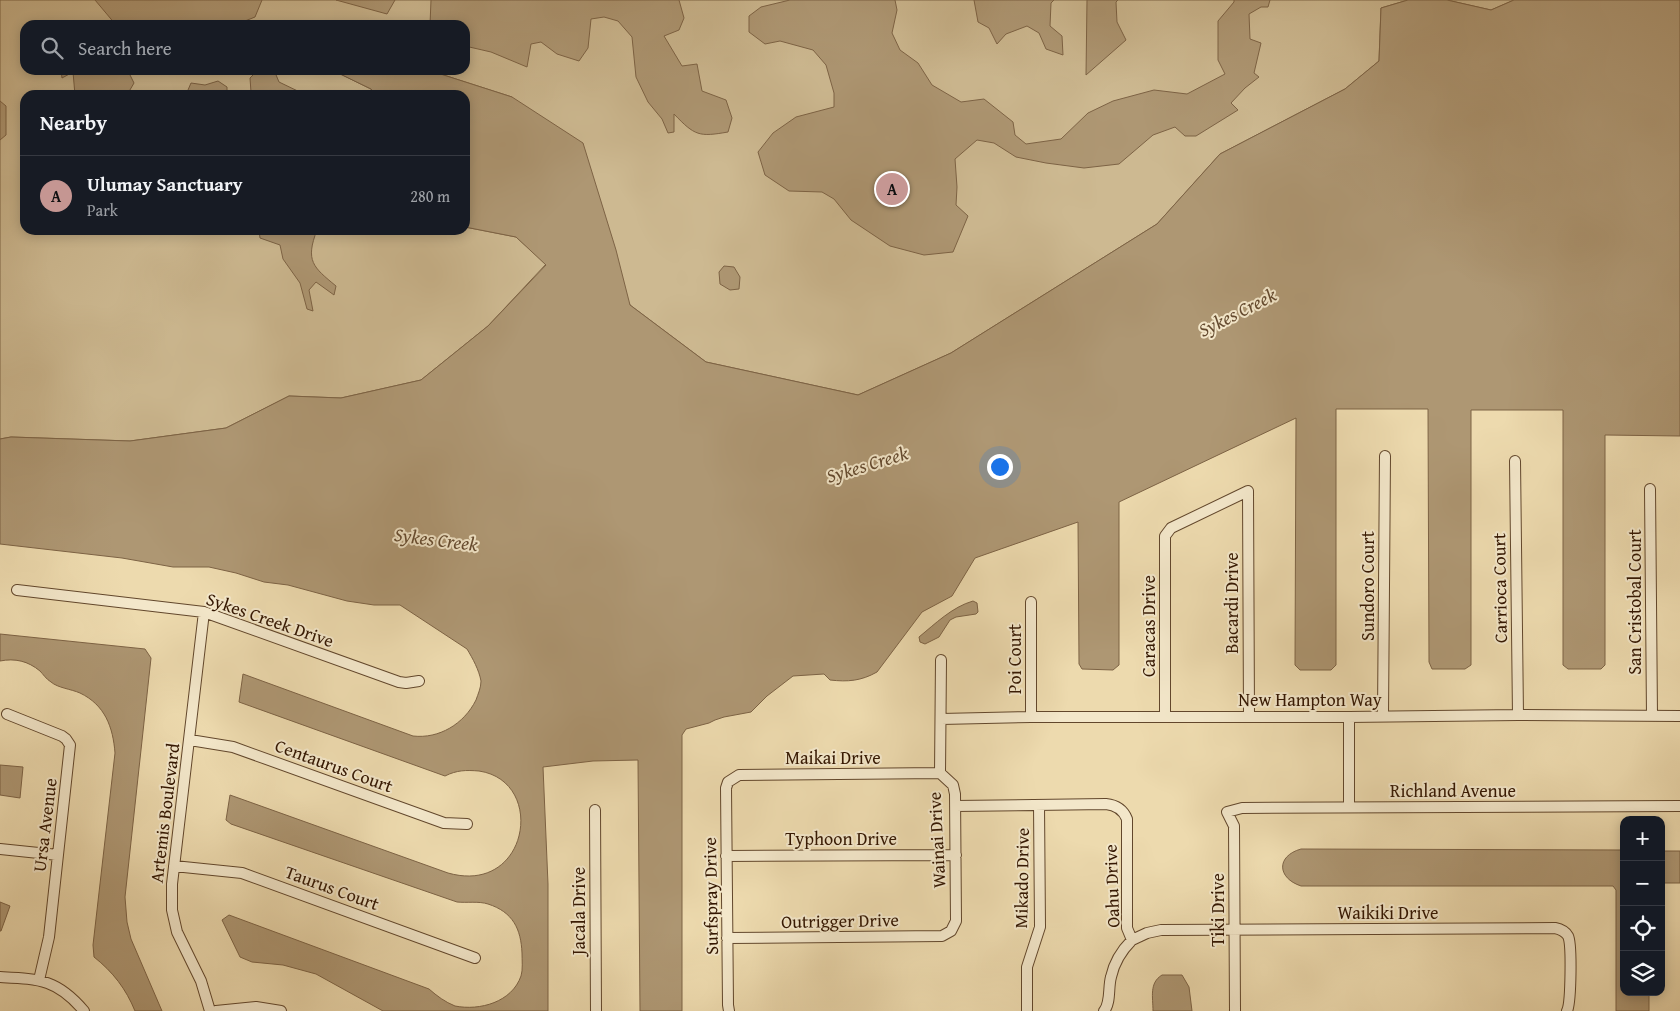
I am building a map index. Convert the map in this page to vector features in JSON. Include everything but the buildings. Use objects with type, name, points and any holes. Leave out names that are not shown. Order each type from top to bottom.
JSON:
[{"type":"street","name":"Sundoro Court","points":[[1383,716],[1385,456]]},
{"type":"street","name":"Carrioca Court","points":[[1515,461],[1518,714]]},
{"type":"street","name":"San Cristobal Court","points":[[1650,489],[1652,716]]},
{"type":"street","name":"Bacardi Drive","points":[[1166,536],[1171,528],[1248,491],[1249,716]]},
{"type":"street","name":"Caracas Drive","points":[[1165,716],[1166,536]]},
{"type":"street","name":"Sykes Creek Drive","points":[[17,590],[204,612],[400,682],[419,681]]},
{"type":"street","name":"Poi Court","points":[[1031,602],[1031,716]]},
{"type":"street","name":"Artemis Boulevard","points":[[204,612],[174,866],[172,898],[175,922],[182,943],[201,981],[210,1011]]},
{"type":"street","name":"Wainai Drive","points":[[941,660],[940,773],[953,785],[955,794],[956,921],[951,931]]},
{"type":"street","name":"Ursa Avenue","points":[[7,714],[62,736],[66,738],[70,745],[49,937],[39,980]]},
{"type":"street","name":"New Hampton Way","points":[[941,719],[1031,716],[1348,717],[1518,714],[1680,716]]},
{"type":"street","points":[[1348,717],[1349,807]]},
{"type":"street","name":"Centaurus Court","points":[[190,740],[225,745],[444,823],[467,824]]},
{"type":"street","name":"Maikai Drive","points":[[728,782],[739,775],[940,773]]},
{"type":"street","name":"Surfspray Drive","points":[[728,782],[726,788],[726,856],[728,1006],[730,1011]]},
{"type":"street","name":"Oahu Drive","points":[[1039,805],[1106,804],[1115,806],[1123,811],[1127,819],[1127,928],[1132,940],[1123,949],[1111,975],[1108,1004],[1104,1011]]},
{"type":"street","points":[[955,806],[1039,805]]},
{"type":"street","name":"Mikado Drive","points":[[1026,1011],[1027,967],[1040,927],[1039,805]]},
{"type":"street","name":"Richland Avenue","points":[[1227,812],[1242,808],[1680,806]]},
{"type":"street","name":"Jacala Drive","points":[[595,810],[596,1011]]},
{"type":"street","name":"Tiki Drive","points":[[1227,812],[1234,826],[1234,1011]]},
{"type":"street","points":[[0,849],[58,855]]},
{"type":"street","name":"Typhoon Drive","points":[[726,856],[956,854]]},
{"type":"street","name":"Taurus Court","points":[[174,866],[242,873],[475,958]]},
{"type":"street","name":"Waikiki Drive","points":[[1132,940],[1147,933],[1161,930],[1555,928],[1564,932],[1570,941],[1570,1000],[1567,1011]]},
{"type":"street","name":"Outrigger Drive","points":[[728,938],[942,936],[951,931]]},
{"type":"street","points":[[0,976],[39,980],[51,984],[65,992],[84,1011]]},
{"type":"street","points":[[216,1011],[256,1007],[281,1011]]},
{"type":"shaded area","points":[[0,0],[1408,0],[1381,8],[1379,61],[1345,89],[1220,154],[1157,224],[951,353],[858,395],[706,362],[630,305],[512,97],[444,75],[470,75],[470,20],[20,20],[20,75],[342,75],[372,90],[20,90],[20,235],[470,235],[470,228],[516,237],[546,264],[488,326],[421,380],[341,398],[289,396],[226,428],[130,441],[11,437],[0,439]]},
{"type":"shaded area","points":[[1447,0],[1514,0],[1491,10]]},
{"type":"water","points":[[95,0],[262,0],[255,17],[248,20],[112,20]]},
{"type":"water","points":[[336,0],[395,0],[387,14]]},
{"type":"water","points":[[431,0],[679,0],[684,18],[679,30],[664,36],[682,66],[697,64],[702,91],[726,100],[732,118],[728,132],[698,133],[687,127],[674,114],[674,132],[668,133],[662,119],[648,102],[636,77],[632,37],[618,21],[604,17],[591,19],[588,48],[579,61],[557,54],[541,42],[531,44],[527,67],[491,52],[470,47],[470,20],[430,20]]},
{"type":"water","points":[[790,0],[895,0],[897,10],[892,33],[900,50],[918,63],[932,85],[961,102],[984,99],[1013,122],[1015,135],[1026,144],[1061,139],[1088,113],[1113,101],[1154,90],[1187,94],[1225,74],[1218,60],[1218,21],[1234,0],[1270,0],[1268,7],[1261,7],[1249,14],[1250,39],[1261,43],[1254,73],[1259,77],[1231,103],[1238,110],[1196,136],[1185,136],[1175,127],[1153,135],[1119,164],[1084,168],[1046,163],[1016,157],[994,143],[977,140],[955,159],[956,205],[968,216],[953,252],[924,255],[890,246],[851,220],[834,199],[822,192],[789,191],[765,175],[758,152],[773,133],[796,117],[834,107],[834,93],[826,65],[813,50],[780,41],[765,44],[749,32],[749,16],[761,7]]},
{"type":"water","points":[[974,0],[1054,0],[1051,3],[1050,26],[1062,36],[1063,55],[1046,49],[1039,33],[1027,26],[1006,34],[997,44],[989,28],[978,22]]},
{"type":"water","points":[[1087,0],[1118,0],[1116,2],[1117,22],[1126,40],[1086,75]]},
{"type":"water","name":"Sykes Creek","points":[[1408,0],[1447,0],[1491,10],[1514,0],[1680,0],[1680,436],[1605,435],[1605,665],[1601,669],[1568,669],[1563,665],[1563,410],[1471,410],[1471,665],[1465,669],[1432,669],[1429,662],[1428,409],[1336,409],[1336,665],[1331,670],[1300,670],[1295,665],[1296,418],[1119,502],[1119,665],[1113,670],[1082,669],[1079,664],[1078,522],[975,558],[952,596],[922,612],[877,672],[849,681],[830,680],[824,674],[793,676],[767,696],[751,712],[724,717],[686,729],[682,735],[682,1011],[640,1011],[638,760],[593,761],[543,767],[548,884],[548,1011],[383,1011],[316,974],[283,965],[252,962],[240,957],[222,920],[229,915],[429,989],[441,999],[455,1006],[475,1007],[494,1003],[503,998],[517,985],[522,968],[520,936],[514,923],[497,907],[481,903],[457,902],[231,824],[226,820],[230,795],[448,873],[475,876],[497,868],[511,853],[519,834],[520,814],[514,794],[501,779],[479,771],[458,772],[445,776],[239,702],[243,674],[413,736],[432,735],[458,723],[471,709],[481,684],[475,665],[467,649],[400,605],[374,605],[347,601],[209,567],[173,567],[122,558],[0,544],[0,439],[11,437],[130,441],[226,428],[289,396],[341,398],[421,380],[488,326],[546,265],[516,237],[470,228],[470,90],[372,90],[342,75],[444,75],[512,97],[583,143],[616,250],[630,305],[706,362],[858,395],[951,353],[1157,224],[1220,154],[1345,89],[1379,61],[1381,8]]},
{"type":"water","points":[[73,75],[130,75],[134,83],[130,90],[75,90]]},
{"type":"water","points":[[253,75],[276,75],[279,82],[296,90],[251,90],[250,78]]},
{"type":"water","points":[[218,81],[227,87],[227,90],[188,90],[191,83],[205,85]]},
{"type":"water","points":[[0,101],[6,106],[6,135],[0,140]]},
{"type":"water","points":[[260,235],[315,235],[312,249],[313,262],[322,274],[336,286],[334,295],[316,282],[309,290],[313,311],[307,309],[300,283],[283,259],[280,245],[260,238]]},
{"type":"water","points":[[724,266],[734,267],[740,277],[739,289],[730,290],[720,284],[719,272]]},
{"type":"water","points":[[973,601],[977,603],[978,612],[976,614],[956,617],[950,620],[939,637],[925,644],[920,642],[919,637],[944,616],[958,607]]},
{"type":"water","points":[[0,634],[145,649],[151,658],[125,897],[127,922],[131,939],[162,1011],[135,1011],[118,981],[94,957],[93,945],[115,753],[110,726],[102,710],[89,698],[54,684],[40,671],[26,663],[16,660],[0,661]]},
{"type":"water","points":[[0,765],[23,767],[20,798],[0,795]]},
{"type":"water","points":[[1301,849],[1620,850],[1620,996],[1649,996],[1649,1011],[1616,1011],[1616,890],[1613,886],[1301,886],[1287,878],[1284,873],[1284,862],[1293,852]]},
{"type":"water","points":[[1665,851],[1680,851],[1680,883],[1665,883]]},
{"type":"water","points":[[0,902],[10,906],[1,931],[0,931]]},
{"type":"water","points":[[1162,975],[1182,975],[1189,987],[1192,1011],[1153,1011],[1153,986]]},
{"type":"place","name":"Ulumay Sanctuary","points":[[892,189]]}]
